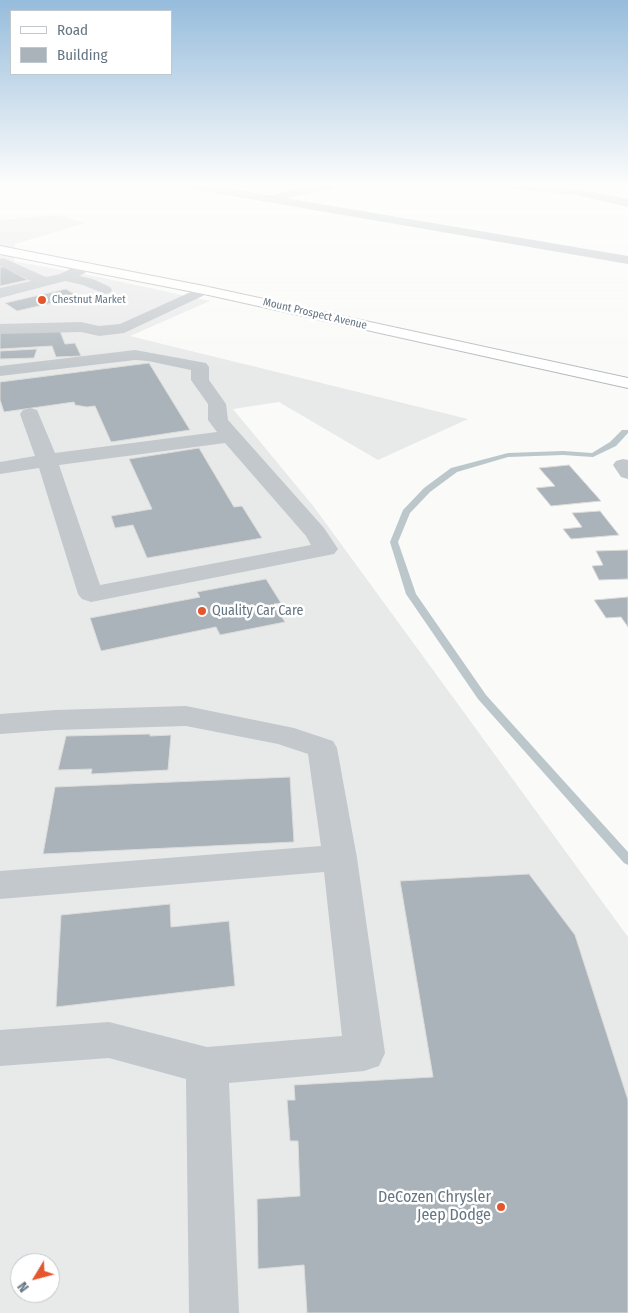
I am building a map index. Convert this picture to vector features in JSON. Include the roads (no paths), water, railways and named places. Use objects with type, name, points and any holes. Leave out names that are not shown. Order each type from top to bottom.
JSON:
[{"type":"main road","name":"Mount Prospect Avenue","points":[[18,254],[204,290],[628,383]]},
{"type":"street","points":[[552,247],[628,260]]},
{"type":"street","points":[[1,258],[18,254]]},
{"type":"street","points":[[1,258],[44,282]]},
{"type":"street","points":[[0,293],[65,277],[87,266]]},
{"type":"street","points":[[65,277],[88,282],[105,290]]},
{"type":"street","points":[[0,330],[81,326],[99,331],[124,328],[204,290]]},
{"type":"street","points":[[99,331],[114,357]]},
{"type":"street","points":[[0,371],[114,357],[148,356],[200,367],[200,380],[217,404],[218,420],[316,533],[326,549],[91,594],[30,414]]},
{"type":"street","points":[[0,468],[46,460],[230,436]]},
{"type":"street","points":[[0,724],[56,720],[186,716],[283,735],[322,748],[340,858],[364,1053],[207,1066],[109,1040],[0,1048]]},
{"type":"street","points":[[0,886],[340,858]]},
{"type":"street","points":[[207,1066],[214,1313]]},
{"type":"waterway","points":[[625,432],[613,444],[593,455],[563,453],[508,455],[454,470],[427,490],[406,512],[394,542],[411,594],[482,697],[628,860]]},
{"type":"place","name":"Chestnut Market","points":[[42,300]]},
{"type":"place","name":"Quality Car Care","points":[[202,611]]},
{"type":"place","name":"DeCozen Chrysler Jeep Dodge","points":[[501,1207]]}]
